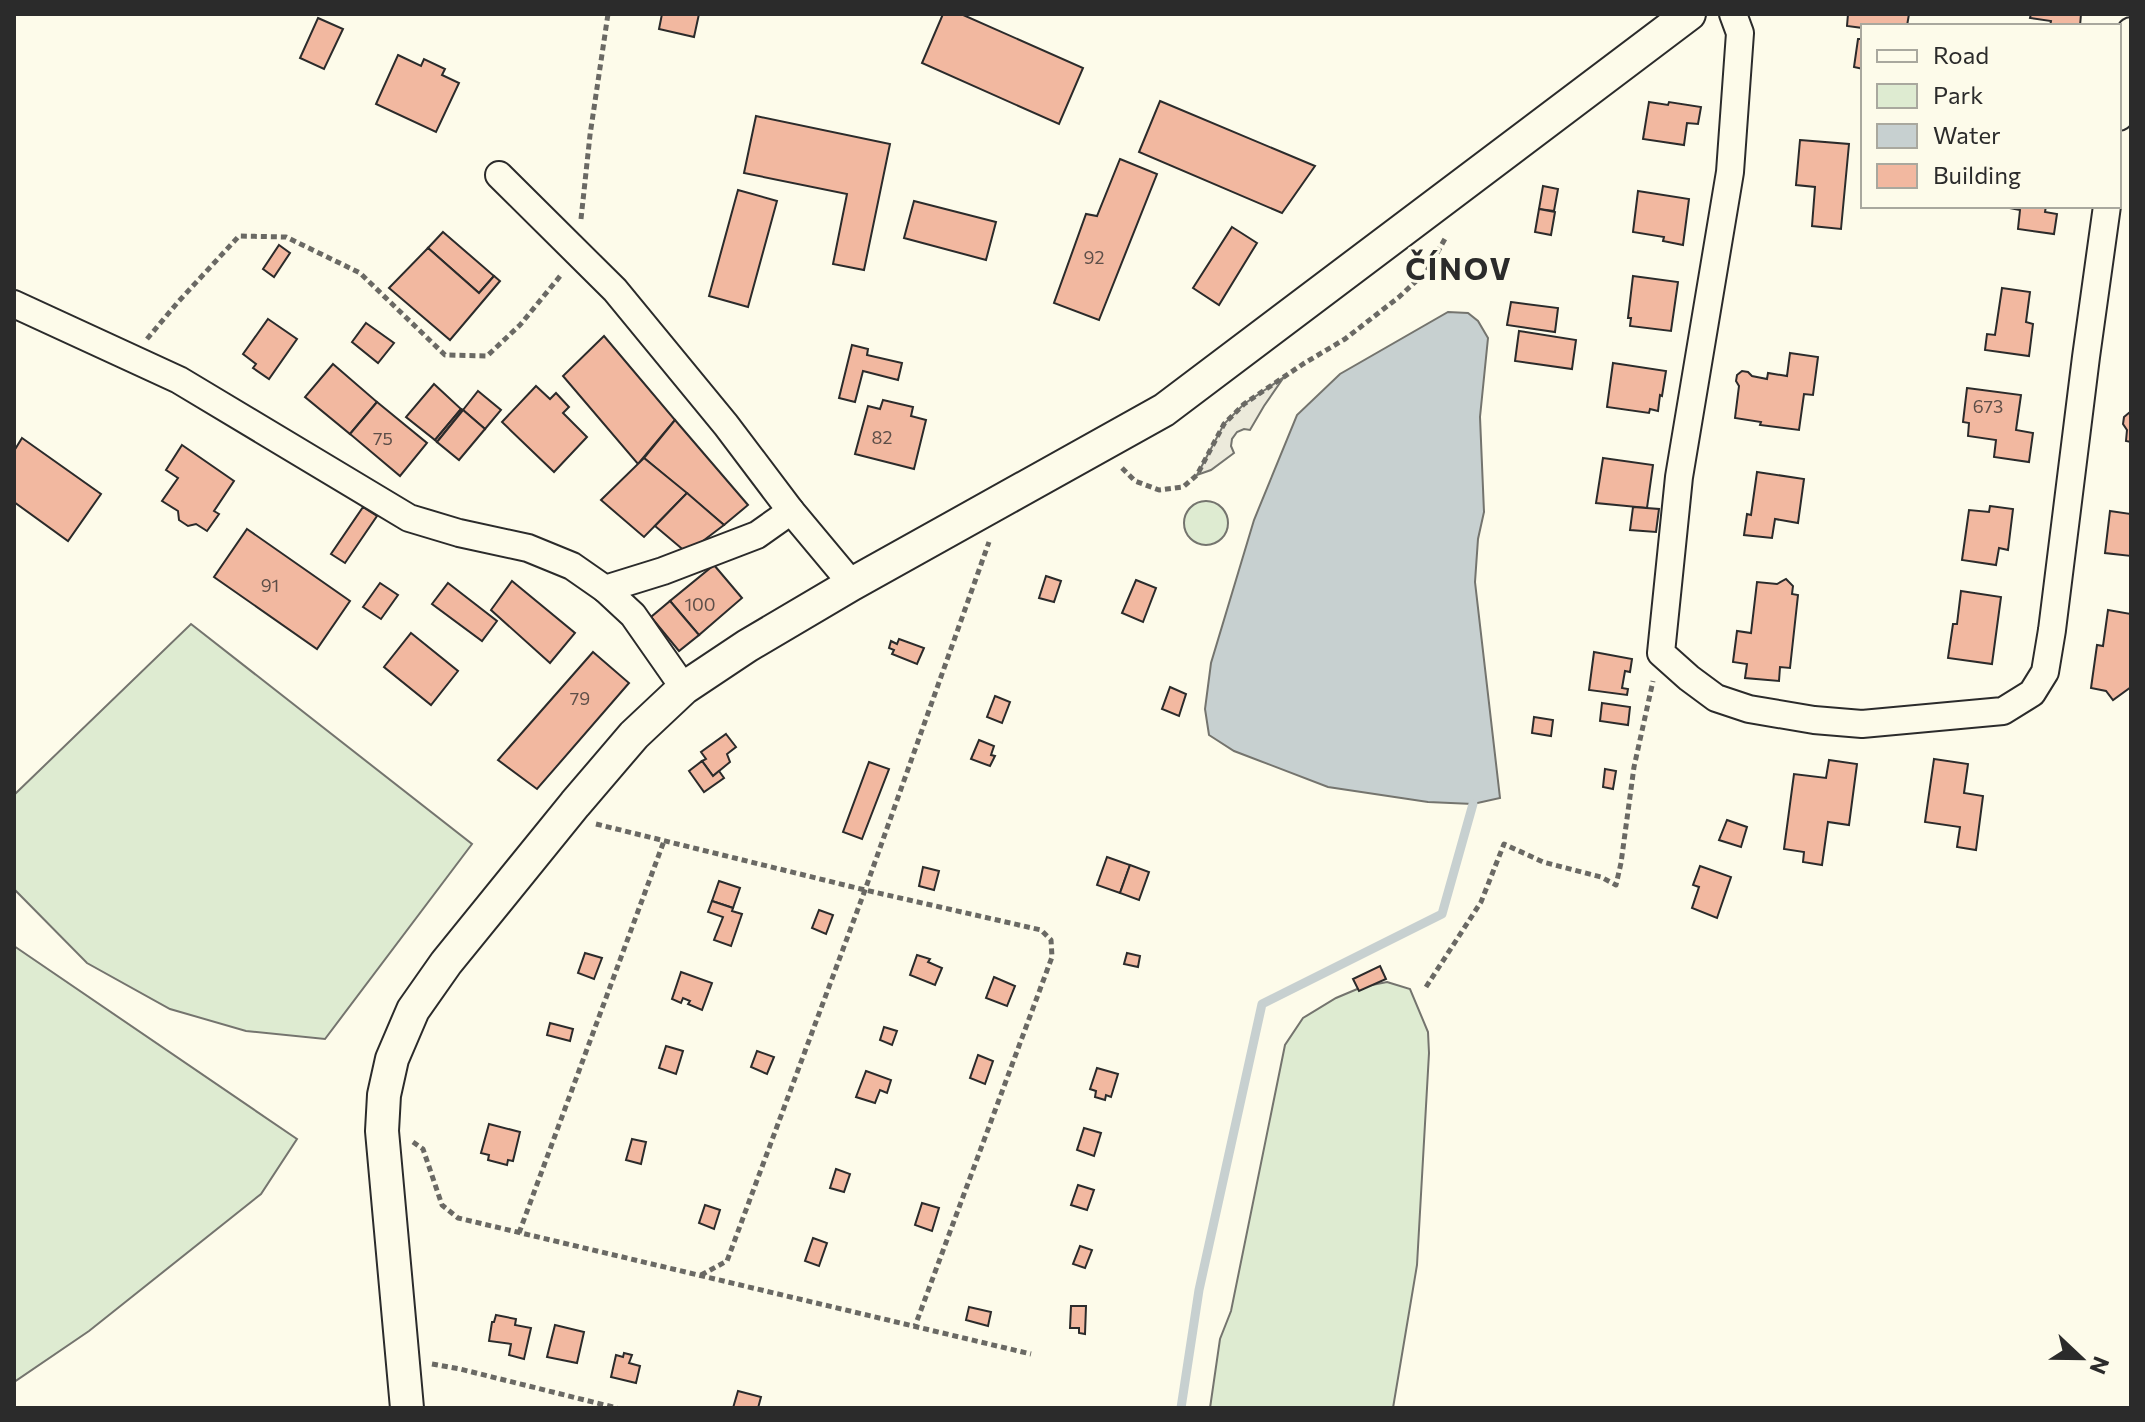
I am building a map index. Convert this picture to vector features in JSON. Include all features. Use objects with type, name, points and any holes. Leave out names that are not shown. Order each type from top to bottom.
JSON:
[{"type":"street","points":[[407,1408],[382,1131],[384,1095],[392,1059],[413,1010],[446,963],[634,735],[684,688],[721,662],[852,584],[1164,410],[1689,14]]},
{"type":"street","points":[[1733,14],[1740,33],[1730,172],[1679,477],[1661,653],[1716,698],[1749,709],[1862,724],[2003,711],[2032,693],[2045,672],[2052,630],[2107,208]]},
{"type":"street","points":[[2121,103],[2131,31]]},
{"type":"street","points":[[499,175],[615,290],[852,584]]},
{"type":"street","points":[[14,304],[179,380],[409,518],[528,548],[572,566],[605,589],[633,615],[684,688]]},
{"type":"street","points":[[605,589],[663,571],[757,535],[791,511]]},
{"type":"path","points":[[131,358],[239,236],[286,237],[360,273],[445,355],[487,356],[520,325],[578,254],[590,135],[608,14]]},
{"type":"path","points":[[1103,444],[1135,481],[1159,490],[1183,487],[1197,475],[1224,424],[1244,404],[1345,339],[1427,271],[1448,233],[1456,190]]},
{"type":"path","points":[[701,1275],[727,1261],[865,890],[994,528],[997,503]]},
{"type":"path","points":[[1426,987],[1481,902],[1504,844],[1543,862],[1601,877],[1616,885],[1634,767],[1661,653]]},
{"type":"path","points":[[575,804],[595,823],[1041,930],[1051,940],[1052,957],[915,1326]]},
{"type":"path","points":[[519,1233],[664,840]]},
{"type":"path","points":[[382,1131],[410,1140],[423,1149],[442,1205],[458,1218],[1031,1354]]},
{"type":"path","points":[[404,1359],[460,1369],[617,1408]]},
{"type":"green space","points":[[1206,501],[1222,507],[1228,523],[1222,539],[1206,545],[1190,539],[1184,523],[1190,507]]},
{"type":"green space","points":[[191,624],[472,844],[325,1039],[246,1031],[170,1009],[87,963],[14,889],[14,795]]},
{"type":"green space","points":[[14,946],[297,1139],[261,1194],[89,1331],[14,1382]]},
{"type":"green space","points":[[1387,982],[1410,989],[1428,1032],[1429,1053],[1417,1265],[1393,1408],[1210,1408],[1220,1339],[1231,1311],[1285,1045],[1303,1018],[1336,998],[1362,987]]},
{"type":"shaded area","points":[[1284,377],[1250,430],[1237,432],[1232,439],[1234,453],[1211,470],[1197,475],[1224,424],[1244,404]]},
{"type":"water","points":[[1448,312],[1468,313],[1478,321],[1488,338],[1480,417],[1484,512],[1478,539],[1475,582],[1500,798],[1473,804],[1428,802],[1328,787],[1234,751],[1209,735],[1205,709],[1211,663],[1254,520],[1297,415],[1340,374]]},
{"type":"building","points":[[662,14],[699,14],[694,37],[659,29]]},
{"type":"building","points":[[943,14],[961,14],[1083,68],[1059,124],[922,63]]},
{"type":"building","points":[[1848,14],[1909,14],[1907,24],[1847,26]]},
{"type":"building","points":[[2031,14],[2081,14],[2080,24],[2050,24],[2051,21],[2030,18]]},
{"type":"building","points":[[318,18],[343,29],[324,69],[300,58]]},
{"type":"building","points":[[1858,39],[1861,39],[1861,69],[1854,67]]},
{"type":"building","points":[[398,55],[421,66],[424,59],[445,69],[442,75],[459,83],[436,132],[376,104]]},
{"type":"building","points":[[1160,101],[1315,166],[1282,213],[1139,152]]},
{"type":"building","points":[[1649,102],[1701,107],[1698,124],[1687,123],[1684,145],[1643,139]]},
{"type":"building","points":[[756,116],[890,144],[864,270],[833,264],[847,194],[744,173]]},
{"type":"building","points":[[1800,140],[1849,144],[1841,229],[1812,226],[1815,187],[1796,185]]},
{"type":"building","points":[[1120,159],[1157,174],[1099,320],[1054,303],[1086,214],[1097,216]]},
{"type":"building","points":[[1543,186],[1558,189],[1554,211],[1539,209]]},
{"type":"building","points":[[738,190],[777,201],[748,307],[709,296]]},
{"type":"building","points":[[1638,191],[1689,199],[1683,245],[1663,241],[1664,237],[1633,232]]},
{"type":"building","points":[[914,201],[996,222],[986,260],[904,238]]},
{"type":"building","points":[[2010,208],[2046,208],[2045,212],[2057,214],[2054,234],[2018,229],[2020,210]]},
{"type":"building","points":[[1539,209],[1555,212],[1551,235],[1535,232]]},
{"type":"building","points":[[1232,227],[1257,243],[1219,305],[1193,288]]},
{"type":"building","points":[[443,232],[494,276],[479,293],[428,248]]},
{"type":"building","points":[[279,245],[290,253],[274,277],[263,269]]},
{"type":"building","points":[[428,248],[479,293],[494,276],[500,281],[450,340],[389,288]]},
{"type":"building","points":[[1633,276],[1678,282],[1671,331],[1630,326],[1631,318],[1628,318]]},
{"type":"building","points":[[2002,288],[2030,292],[2026,322],[2033,324],[2029,356],[1985,350],[1987,334],[1995,335]]},
{"type":"building","points":[[1511,302],[1558,308],[1555,332],[1507,325]]},
{"type":"building","points":[[268,319],[297,339],[269,379],[253,368],[256,364],[243,354]]},
{"type":"building","points":[[366,323],[394,343],[378,363],[352,342]]},
{"type":"building","points":[[1519,331],[1576,340],[1572,369],[1515,361]]},
{"type":"building","points":[[604,336],[675,420],[638,464],[563,376]]},
{"type":"building","points":[[852,345],[868,349],[867,355],[902,363],[898,380],[863,371],[855,402],[839,398]]},
{"type":"building","points":[[1790,353],[1818,357],[1813,395],[1804,394],[1799,430],[1735,418],[1739,386],[1737,375],[1742,371],[1767,379],[1768,373],[1787,376]]},
{"type":"building","points":[[1613,363],[1666,371],[1658,411],[1650,409],[1649,413],[1607,407]]},
{"type":"building","points":[[333,364],[377,402],[350,434],[305,397]]},
{"type":"building","points":[[434,384],[461,409],[435,440],[406,417]]},
{"type":"building","points":[[536,386],[550,399],[556,393],[569,407],[563,413],[587,437],[554,472],[502,422]]},
{"type":"building","points":[[1967,388],[2021,395],[2016,430],[2033,433],[2029,462],[1994,457],[1996,440],[1968,436],[1969,423],[1963,422]]},
{"type":"building","points":[[478,391],[501,410],[485,429],[463,410]]},
{"type":"building","points":[[883,400],[913,407],[911,416],[926,420],[914,469],[855,454],[868,406],[880,409]]},
{"type":"building","points":[[377,402],[427,443],[400,476],[350,434]]},
{"type":"building","points":[[2131,405],[2131,442],[2126,441],[2127,430],[2123,424]]},
{"type":"building","points":[[463,410],[437,442],[435,440]]},
{"type":"building","points":[[463,410],[485,429],[459,460],[437,442]]},
{"type":"building","points":[[675,420],[748,505],[724,525],[644,458]]},
{"type":"building","points":[[22,438],[101,494],[68,541],[14,502],[14,451]]},
{"type":"building","points":[[182,445],[234,481],[214,511],[219,514],[207,531],[196,524],[188,526],[179,520],[178,511],[162,501],[178,478],[166,470]]},
{"type":"building","points":[[644,458],[687,493],[644,537],[601,500]]},
{"type":"building","points":[[1603,458],[1653,465],[1647,508],[1596,503]]},
{"type":"building","points":[[1757,472],[1804,479],[1798,523],[1775,519],[1772,538],[1744,535],[1747,514],[1751,515]]},
{"type":"building","points":[[687,493],[724,525],[687,553],[655,526]]},
{"type":"building","points":[[1990,506],[2013,509],[2008,550],[1999,548],[1996,565],[1962,560],[1969,510],[1989,512]]},
{"type":"building","points":[[363,507],[377,516],[345,563],[331,554]]},
{"type":"building","points":[[1633,507],[1659,509],[1656,532],[1630,530]]},
{"type":"building","points":[[2110,511],[2131,514],[2131,556],[2105,553]]},
{"type":"building","points":[[247,529],[350,601],[317,649],[214,577]]},
{"type":"building","points":[[714,565],[742,598],[699,635],[670,601]]},
{"type":"building","points":[[1046,576],[1061,581],[1054,602],[1039,598]]},
{"type":"building","points":[[1786,579],[1793,586],[1792,594],[1798,595],[1790,668],[1780,667],[1779,681],[1745,678],[1747,664],[1733,662],[1737,631],[1751,633],[1757,582],[1777,584]]},
{"type":"building","points":[[1136,580],[1156,588],[1143,622],[1122,613]]},
{"type":"building","points":[[512,581],[575,633],[550,663],[491,610]]},
{"type":"building","points":[[380,583],[398,595],[381,619],[363,607]]},
{"type":"building","points":[[448,583],[497,621],[482,641],[432,604]]},
{"type":"building","points":[[1961,591],[2001,597],[1992,664],[1948,658]]},
{"type":"building","points":[[670,601],[699,635],[679,651],[651,617]]},
{"type":"building","points":[[2108,610],[2131,614],[2131,687],[2113,700],[2106,691],[2091,688],[2097,645],[2103,646]]},
{"type":"building","points":[[411,633],[458,671],[431,705],[384,667]]},
{"type":"building","points":[[899,639],[924,648],[917,664],[892,654],[894,650],[889,648],[891,641],[897,644]]},
{"type":"building","points":[[593,652],[629,683],[537,789],[498,760]]},
{"type":"building","points":[[1594,652],[1632,659],[1630,672],[1625,671],[1622,688],[1628,689],[1627,695],[1589,690]]},
{"type":"building","points":[[1170,687],[1186,694],[1179,716],[1162,709]]},
{"type":"building","points":[[995,696],[1010,702],[1002,723],[987,717]]},
{"type":"building","points":[[1602,703],[1630,707],[1628,725],[1600,721]]},
{"type":"building","points":[[1534,717],[1553,720],[1551,736],[1532,733]]},
{"type":"building","points":[[726,734],[736,747],[727,754],[730,762],[713,776],[702,761],[706,759],[701,752]]},
{"type":"building","points":[[979,740],[994,746],[991,755],[995,756],[990,766],[971,759]]},
{"type":"building","points":[[1934,759],[1968,764],[1964,793],[1983,796],[1976,850],[1957,847],[1960,827],[1925,822]]},
{"type":"building","points":[[1829,760],[1857,764],[1849,825],[1828,822],[1822,865],[1803,862],[1804,852],[1784,849],[1794,774],[1826,778]]},
{"type":"building","points":[[702,761],[713,776],[719,771],[724,778],[704,792],[689,771]]},
{"type":"building","points":[[869,762],[889,769],[862,839],[843,832]]},
{"type":"building","points":[[1605,769],[1616,771],[1613,789],[1603,787]]},
{"type":"building","points":[[1727,820],[1747,827],[1741,847],[1719,840]]},
{"type":"building","points":[[1107,857],[1130,865],[1120,893],[1097,885]]},
{"type":"building","points":[[1130,865],[1149,872],[1139,900],[1120,893]]},
{"type":"building","points":[[1700,866],[1731,877],[1717,918],[1692,908],[1699,887],[1693,885]]},
{"type":"building","points":[[923,867],[939,871],[934,890],[919,886]]},
{"type":"building","points":[[719,881],[740,888],[733,908],[712,901]]},
{"type":"building","points":[[712,901],[742,914],[731,946],[714,940],[723,917],[708,912]]},
{"type":"building","points":[[819,910],[833,915],[826,934],[812,928]]},
{"type":"building","points":[[585,953],[602,958],[594,979],[578,973]]},
{"type":"building","points":[[1127,953],[1140,956],[1138,967],[1124,964]]},
{"type":"building","points":[[917,955],[930,959],[928,962],[942,968],[935,985],[910,975]]},
{"type":"building","points":[[1380,966],[1386,979],[1359,991],[1353,979]]},
{"type":"building","points":[[681,972],[712,983],[702,1010],[688,1004],[690,1001],[683,998],[681,1003],[672,999]]},
{"type":"building","points":[[994,977],[1015,986],[1007,1006],[986,998]]},
{"type":"building","points":[[550,1023],[573,1029],[570,1041],[547,1035]]},
{"type":"building","points":[[884,1027],[897,1031],[892,1045],[880,1040]]},
{"type":"building","points":[[666,1046],[683,1051],[676,1074],[659,1068]]},
{"type":"building","points":[[757,1051],[774,1057],[767,1074],[751,1067]]},
{"type":"building","points":[[978,1055],[993,1061],[985,1084],[970,1078]]},
{"type":"building","points":[[1097,1068],[1118,1074],[1111,1097],[1106,1095],[1105,1100],[1095,1097],[1096,1091],[1090,1089]]},
{"type":"building","points":[[866,1071],[891,1080],[887,1093],[880,1090],[875,1103],[856,1097]]},
{"type":"building","points":[[489,1124],[520,1132],[513,1161],[508,1160],[507,1165],[488,1160],[489,1155],[481,1153]]},
{"type":"building","points":[[1084,1128],[1101,1133],[1094,1156],[1077,1150]]},
{"type":"building","points":[[632,1139],[646,1142],[641,1164],[626,1160]]},
{"type":"building","points":[[836,1169],[850,1174],[844,1192],[830,1188]]},
{"type":"building","points":[[1078,1185],[1094,1190],[1087,1210],[1071,1205]]},
{"type":"building","points":[[922,1203],[939,1208],[932,1231],[915,1225]]},
{"type":"building","points":[[705,1205],[720,1210],[714,1229],[699,1223]]},
{"type":"building","points":[[813,1238],[827,1243],[819,1266],[805,1261]]},
{"type":"building","points":[[1080,1246],[1092,1250],[1085,1268],[1073,1264]]},
{"type":"building","points":[[1071,1306],[1086,1306],[1085,1334],[1079,1333],[1079,1328],[1070,1328]]},
{"type":"building","points":[[969,1307],[991,1312],[988,1326],[966,1320]]},
{"type":"building","points":[[496,1315],[516,1319],[515,1325],[531,1328],[524,1359],[509,1355],[511,1344],[489,1341]]},
{"type":"building","points":[[555,1325],[584,1332],[577,1363],[547,1357]]},
{"type":"building","points":[[624,1353],[632,1355],[629,1363],[640,1366],[636,1383],[611,1377],[616,1355],[623,1357]]},
{"type":"building","points":[[738,1391],[761,1397],[758,1408],[733,1408]]},
{"type":"waterway","points":[[1181,1408],[1199,1290],[1262,1004],[1442,914],[1473,804]]},
{"type":"district","name":"ČÍNOV","points":[[1459,267]]}]
